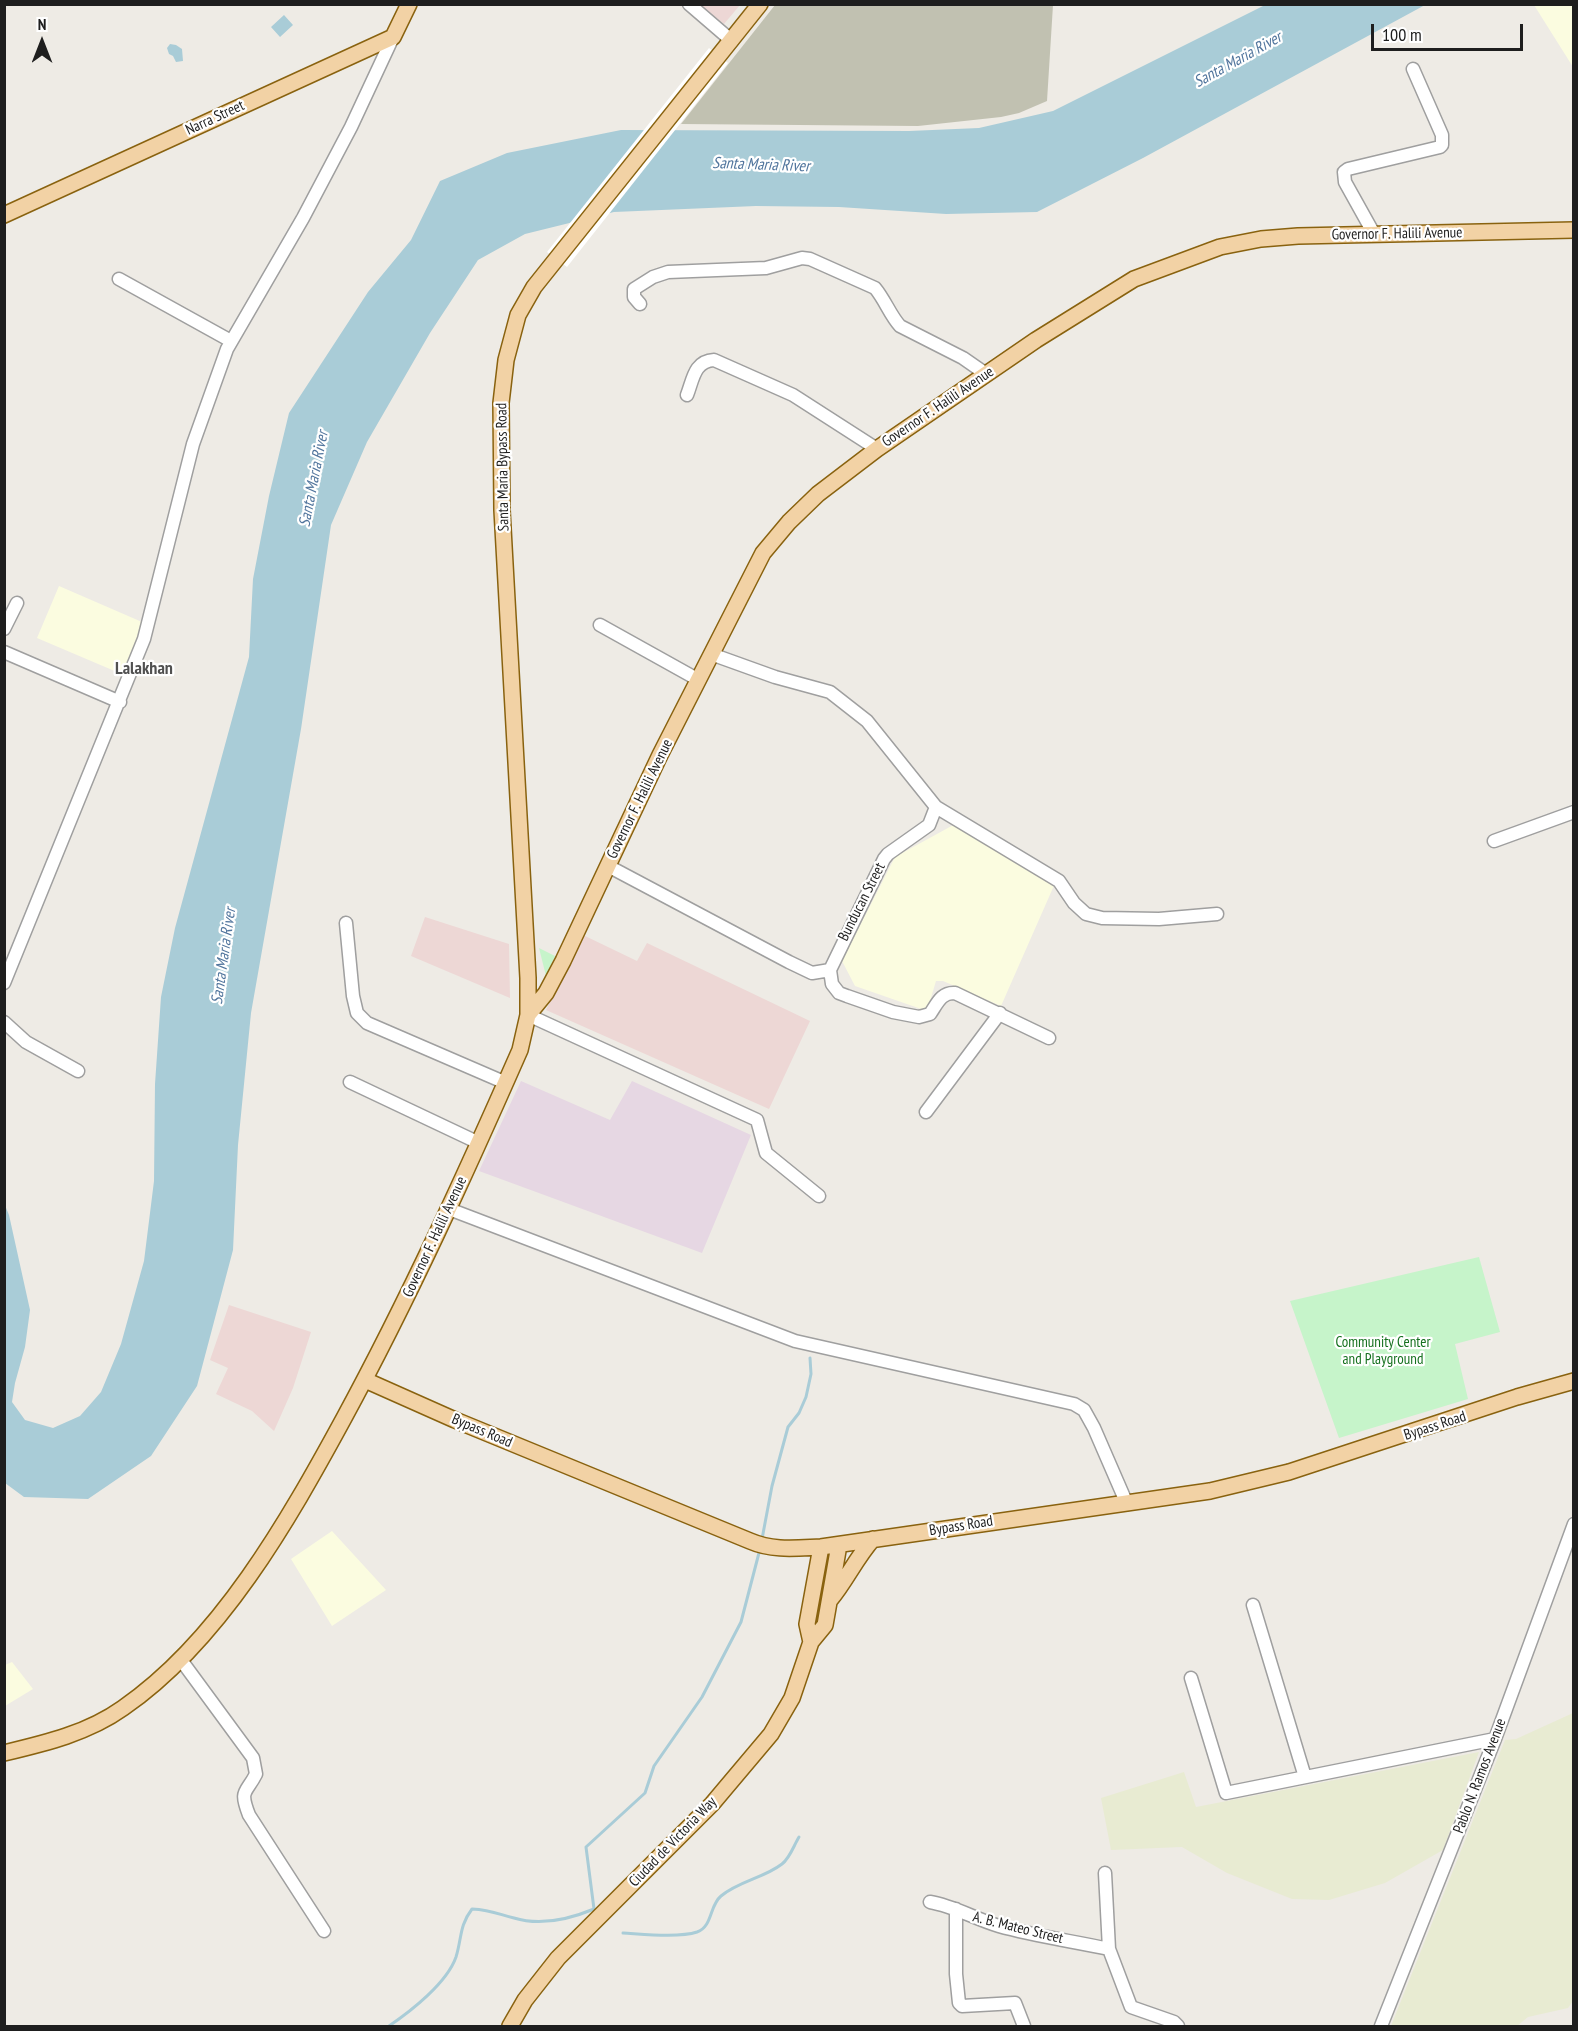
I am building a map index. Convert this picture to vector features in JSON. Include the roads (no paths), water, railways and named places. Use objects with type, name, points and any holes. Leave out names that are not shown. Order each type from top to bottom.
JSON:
[{"type":"main road","points":[[393,37],[409,4]]},
{"type":"main road","name":"Santa Maria Bypass Road","points":[[528,1015],[528,978],[502,510],[501,402],[506,360],[518,315],[534,287],[760,4]]},
{"type":"main road","name":"Narra Street","points":[[6,212],[393,37]]},
{"type":"main road","name":"Governor F. Halili Avenue","points":[[4,1753],[71,1736],[121,1710],[148,1690],[180,1660],[220,1614],[298,1501],[398,1317],[506,1083],[520,1050],[528,1015],[550,985],[697,679],[763,553],[789,522],[818,494],[877,449],[1036,340],[1134,279],[1183,259],[1220,247],[1261,239],[1574,230]]},
{"type":"main road","name":"Bypass Road","points":[[365,1380],[455,1420],[757,1544],[821,1547],[1210,1491],[1289,1472],[1574,1381]]},
{"type":"main road","points":[[830,1600],[873,1539]]},
{"type":"main road","name":"Ciudad de Victoria Way","points":[[510,2026],[525,2000],[558,1958],[712,1804],[771,1734],[792,1698],[811,1642],[825,1625],[839,1545]]},
{"type":"main road","name":"Ciudad de Victoria Way","points":[[811,1642],[807,1624],[821,1547]]},
{"type":"street","points":[[688,4],[732,41]]},
{"type":"street","points":[[4,982],[144,639],[193,444],[226,349],[303,218],[351,127],[393,37]]},
{"type":"street","points":[[1374,234],[1346,182],[1344,172],[1442,145],[1442,135],[1413,69]]},
{"type":"street","points":[[640,304],[634,297],[634,289],[653,277],[668,272],[766,267],[802,258],[810,259],[875,288],[900,326],[963,358],[986,374]]},
{"type":"street","points":[[119,279],[231,341]]},
{"type":"street","points":[[687,395],[698,365],[706,360],[714,360],[793,395],[877,449]]},
{"type":"street","points":[[4,629],[16,603]]},
{"type":"street","points":[[600,625],[697,679]]},
{"type":"street","points":[[4,652],[120,702]]},
{"type":"street","points":[[711,654],[775,677],[830,692],[867,722],[936,807],[1059,880],[1074,903],[1086,914],[1102,918],[1148,919],[1217,914]]},
{"type":"street","name":"Bunducan Street","points":[[830,970],[884,859],[929,825],[936,807]]},
{"type":"street","points":[[1494,841],[1574,812]]},
{"type":"street","points":[[608,866],[812,973],[830,970],[832,984],[839,993],[893,1012],[919,1017],[930,1014],[942,996],[949,992],[955,993],[1049,1038]]},
{"type":"street","points":[[346,923],[353,996],[357,1013],[367,1023],[506,1083]]},
{"type":"street","points":[[926,1112],[1000,1013]]},
{"type":"street","points":[[528,1015],[757,1120],[766,1153],[819,1196]]},
{"type":"street","points":[[4,1022],[26,1042],[78,1071]]},
{"type":"street","points":[[350,1082],[479,1143]]},
{"type":"street","points":[[449,1209],[795,1341],[1074,1404],[1084,1410],[1094,1428],[1127,1504]]},
{"type":"street","name":"Pablo N. Ramos Avenue","points":[[1381,2026],[1495,1740],[1574,1524]]},
{"type":"street","points":[[1253,1605],[1305,1777]]},
{"type":"street","points":[[180,1660],[253,1758],[256,1774],[246,1787],[244,1795],[249,1815],[324,1931]]},
{"type":"street","points":[[1191,1678],[1226,1793],[1495,1740]]},
{"type":"street","points":[[1105,1873],[1109,1949],[1131,2007],[1173,2022],[1178,2026]]},
{"type":"street","name":"A. B. Mateo Street","points":[[930,1902],[945,1904],[999,1926],[1109,1949]]},
{"type":"street","points":[[956,1909],[956,1974],[959,2003],[962,2006],[1015,2003],[1024,2026]]},
{"type":"water","name":"Santa Maria River","points":[[1265,5],[1425,5],[1143,158],[1037,212],[946,214],[839,207],[756,206],[614,212],[525,234],[478,260],[430,333],[367,442],[331,525],[301,729],[251,1013],[238,1145],[233,1250],[197,1386],[151,1456],[88,1499],[24,1497],[5,1483],[4,1203],[9,1215],[30,1310],[25,1347],[12,1402],[25,1420],[53,1428],[80,1416],[101,1392],[121,1344],[144,1261],[154,1181],[155,1084],[161,997],[175,928],[249,657],[253,579],[269,496],[289,413],[368,292],[411,240],[440,181],[507,153],[621,130],[909,131],[979,128],[1053,111]]},
{"type":"water","points":[[284,15],[293,25],[280,37],[271,27]]},
{"type":"water","points":[[170,44],[182,49],[183,61],[176,62],[169,54],[167,48]]},
{"type":"waterway","points":[[762,1539],[772,1486],[788,1427],[799,1413],[806,1397],[811,1374],[810,1358]]},
{"type":"waterway","points":[[389,2026],[417,2004],[445,1977],[456,1957],[463,1927],[472,1909],[534,1921],[565,1918],[594,1909],[586,1847],[645,1793],[654,1766],[702,1697],[741,1622],[760,1549]]},
{"type":"waterway","points":[[623,1933],[671,1935],[697,1932],[706,1925],[714,1905],[721,1896],[782,1864],[790,1855],[799,1837]]},
{"type":"district","name":"Lalakhan","points":[[144,669]]},
{"type":"park label","name":"Community Center and Playground","points":[[1383,1352]]}]
